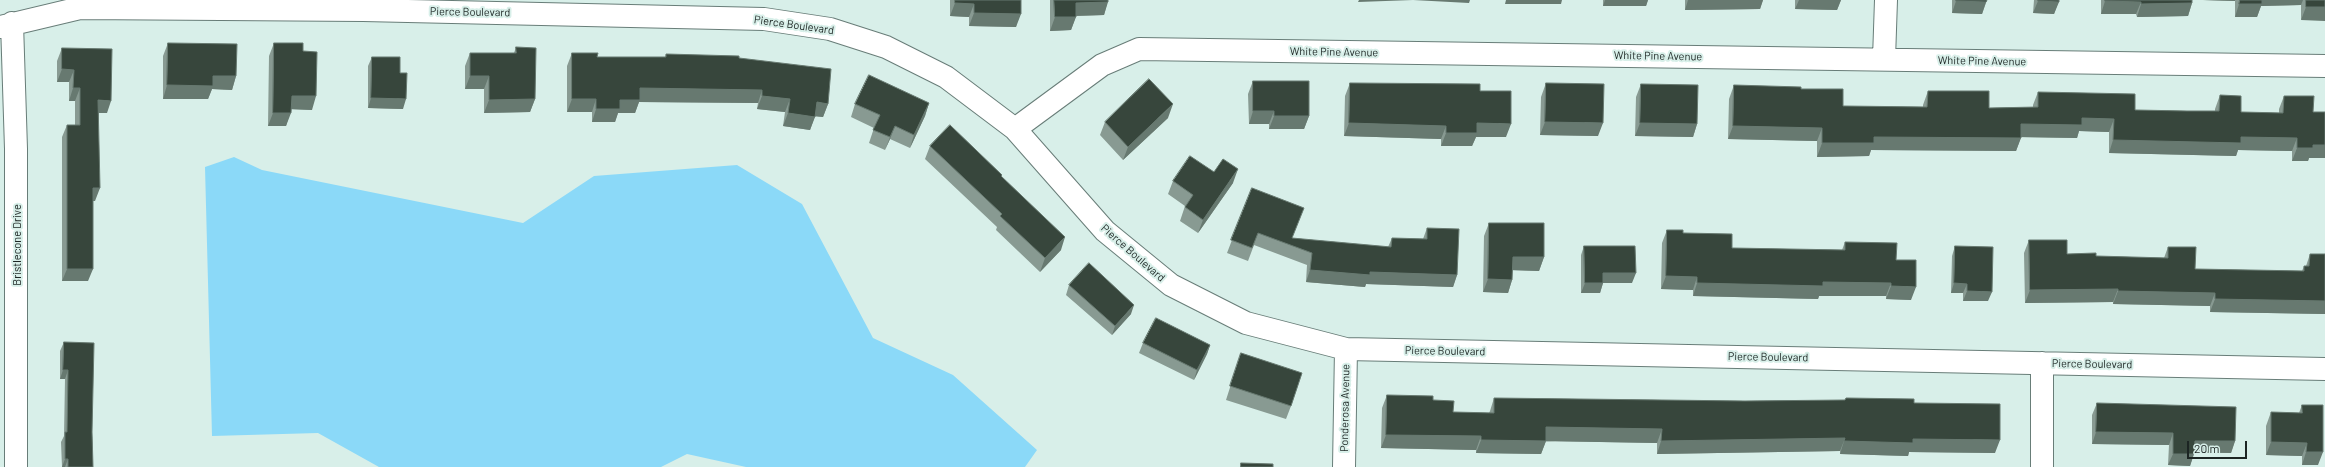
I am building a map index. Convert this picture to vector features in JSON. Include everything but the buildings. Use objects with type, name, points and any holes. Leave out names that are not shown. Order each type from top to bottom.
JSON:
[{"type":"street","points":[[1884,59],[1886,0]]},
{"type":"street","name":"Pierce Boulevard","points":[[6,25],[80,8],[363,5],[764,19],[830,29],[886,47],[946,77],[1015,129],[1105,231],[1171,285],[1246,323],[1346,349],[2325,369]]},
{"type":"street","name":"Bristlecone Drive","points":[[6,25],[16,149],[16,467]]},
{"type":"street","name":"White Pine Avenue","points":[[1015,129],[1102,65],[1139,49],[2325,66]]},
{"type":"street","name":"Ponderosa Avenue","points":[[1344,467],[1346,349]]},
{"type":"street","points":[[2042,363],[2042,467]]},
{"type":"water","points":[[234,157],[262,170],[523,223],[594,176],[737,165],[802,204],[873,338],[953,375],[1037,450],[1025,467],[746,467],[687,454],[661,467],[379,467],[318,433],[212,436],[205,167]]}]
